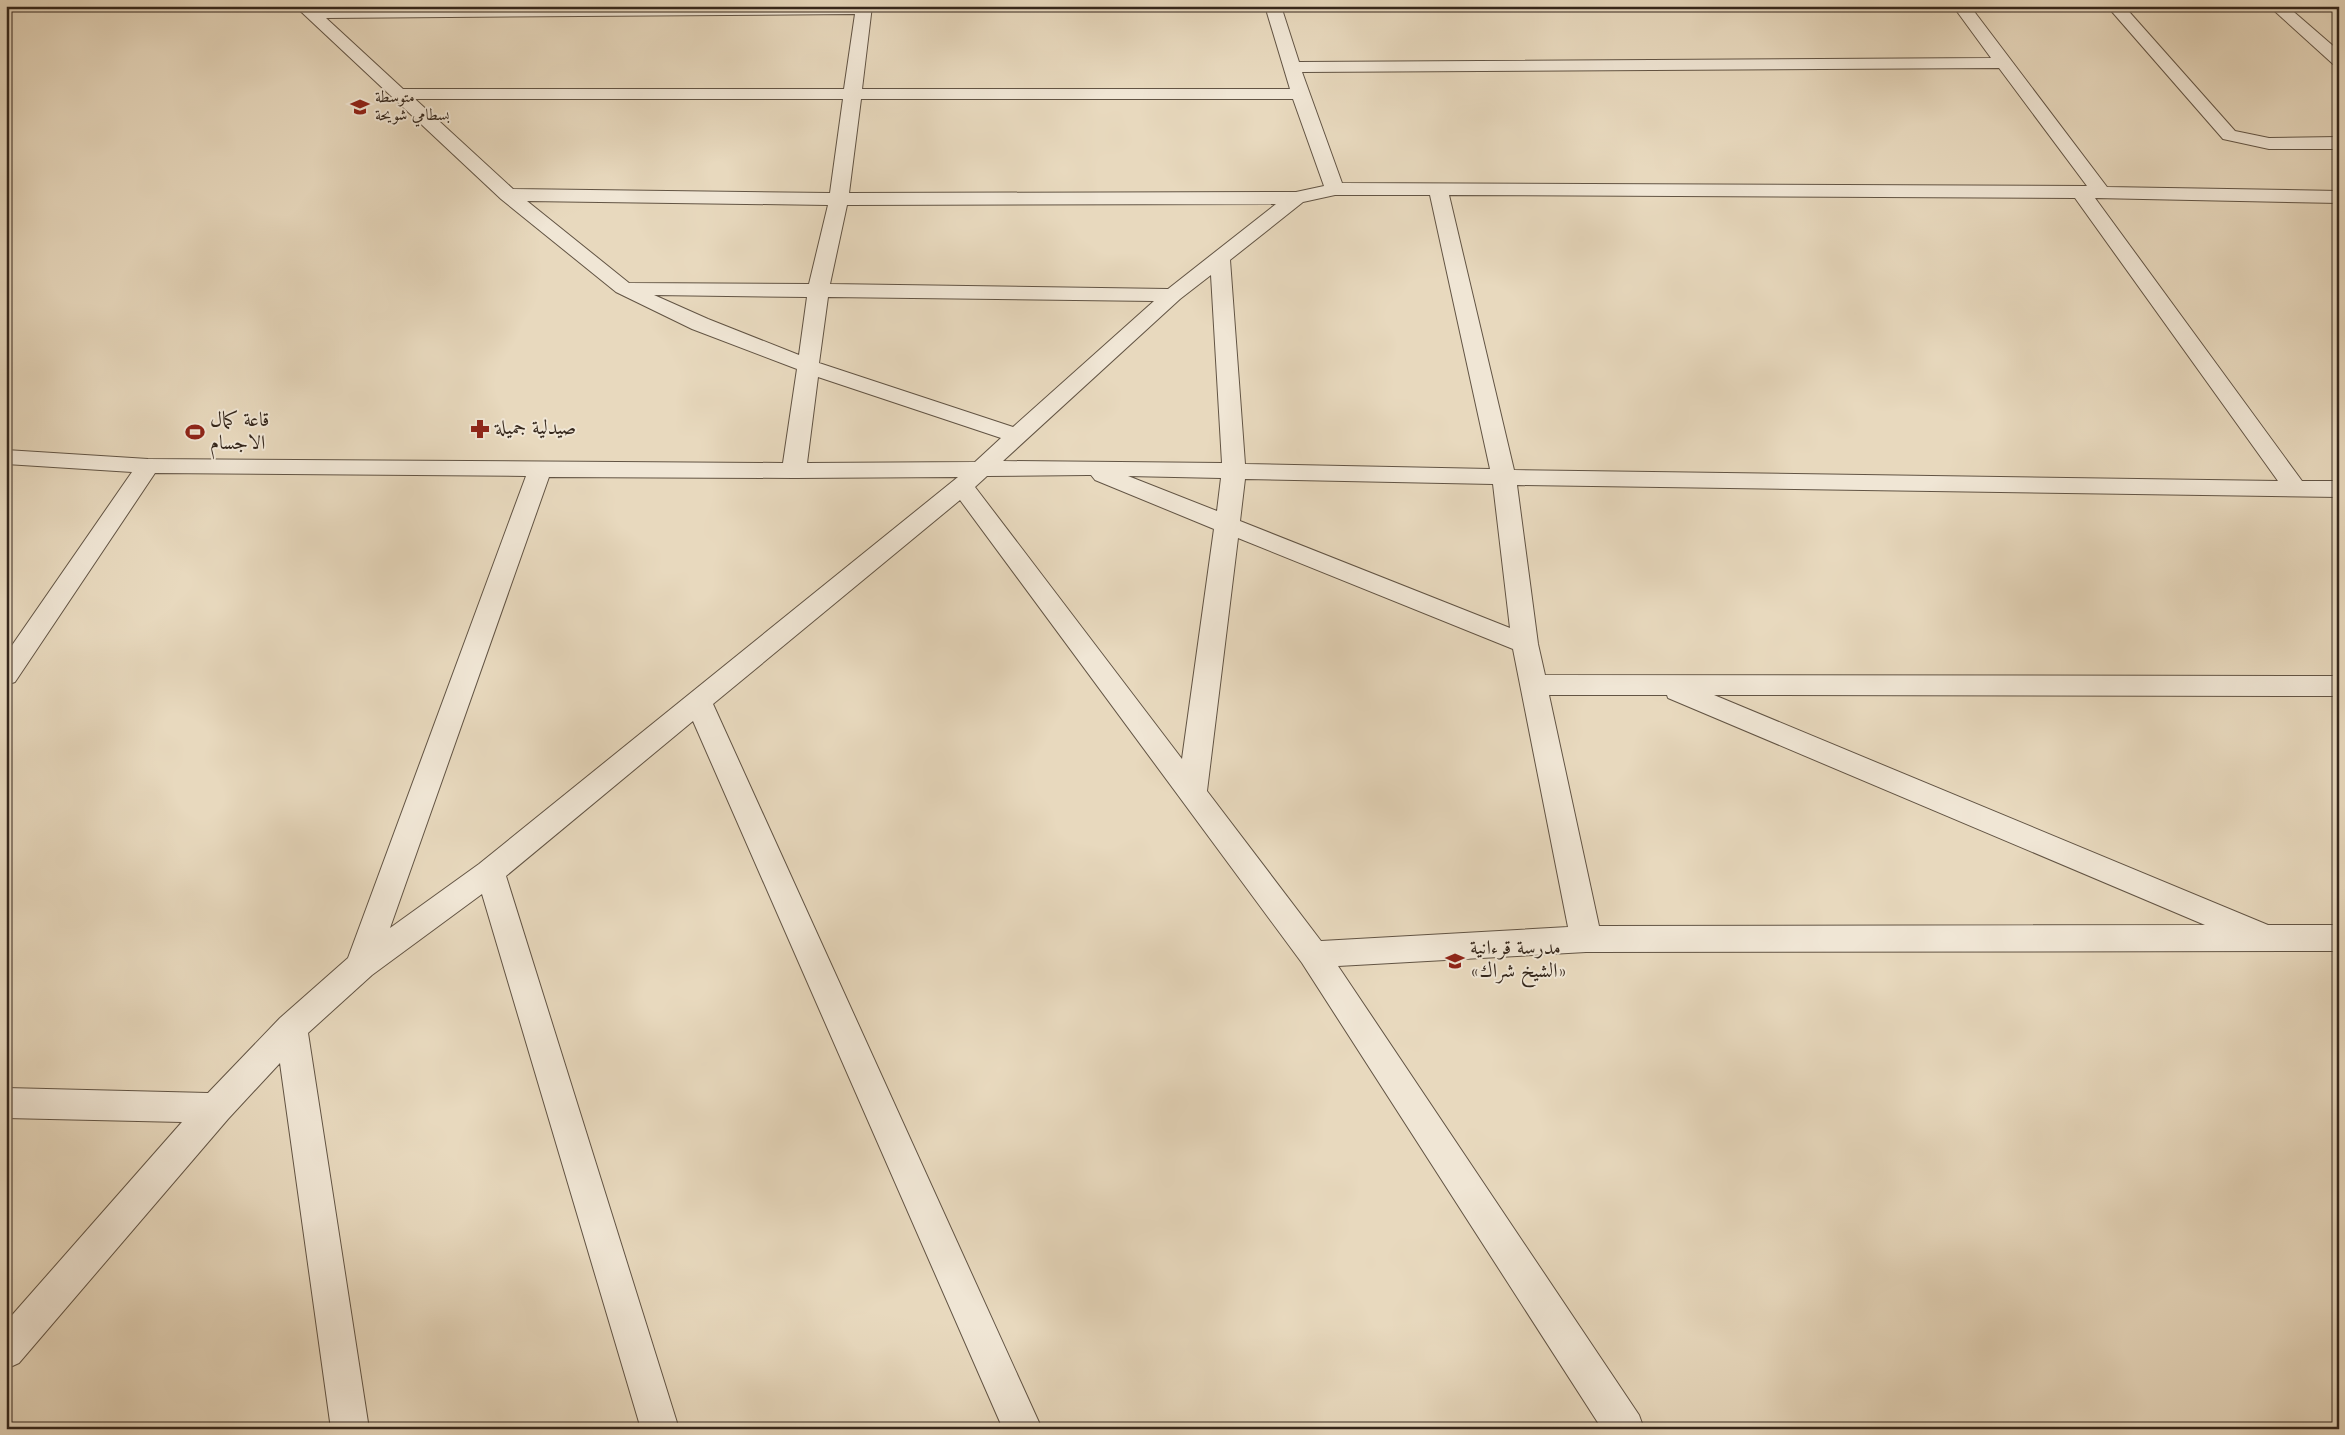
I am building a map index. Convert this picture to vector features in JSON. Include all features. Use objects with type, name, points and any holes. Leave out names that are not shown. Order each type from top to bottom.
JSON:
[{"type":"street","points":[[1273,6],[1300,94],[1335,189]]},
{"type":"street","points":[[1962,6],[2004,63],[2296,489]]},
{"type":"street","points":[[2116,6],[2229,135],[2242,141],[2260,143],[2339,143]]},
{"type":"street","points":[[2277,6],[2339,60]]},
{"type":"street","points":[[307,9],[863,8],[851,95],[840,199],[818,291],[794,471]]},
{"type":"street","points":[[307,9],[508,195],[623,288],[700,324],[808,366],[1017,436]]},
{"type":"street","points":[[1292,67],[2004,63]]},
{"type":"street","points":[[397,94],[1300,94]]},
{"type":"street","points":[[508,195],[840,199],[1296,198],[1335,189],[2091,192],[2339,197]]},
{"type":"street","points":[[1438,190],[1504,478],[1525,644],[1586,939]]},
{"type":"street","points":[[6,1350],[216,1108],[291,1028],[360,966],[490,872],[972,478],[1173,294],[1296,198]]},
{"type":"street","points":[[1192,793],[1234,471],[1220,258]]},
{"type":"street","points":[[623,288],[1173,294]]},
{"type":"street","points":[[6,457],[148,466],[794,471],[972,478],[1088,468],[1504,478],[2339,490]]},
{"type":"street","points":[[6,675],[148,466]]},
{"type":"street","points":[[1088,468],[1525,644]]},
{"type":"street","points":[[360,966],[540,469]]},
{"type":"street","points":[[972,478],[1192,793],[1313,954],[1626,1429]]},
{"type":"street","points":[[1534,685],[1668,687],[2339,686]]},
{"type":"street","points":[[1668,687],[2267,938]]},
{"type":"street","points":[[698,702],[1023,1429]]},
{"type":"street","points":[[490,872],[660,1429]]},
{"type":"street","points":[[1313,954],[1586,939],[2339,938]]},
{"type":"street","points":[[291,1028],[350,1429]]},
{"type":"street","points":[[6,1103],[216,1108]]},
{"type":"building","points":[[2214,6],[2215,7],[2137,7]]},
{"type":"place","name":"متوسطة بسطامي شويحة","points":[[360,107]]},
{"type":"place","name":"صيدلية جميلة","points":[[480,429]]},
{"type":"place","name":"قاعة كمال الاجسام","points":[[195,432]]},
{"type":"place","name":"مدرسة قرءانية «الشيخ شراك»","points":[[1455,961]]}]
